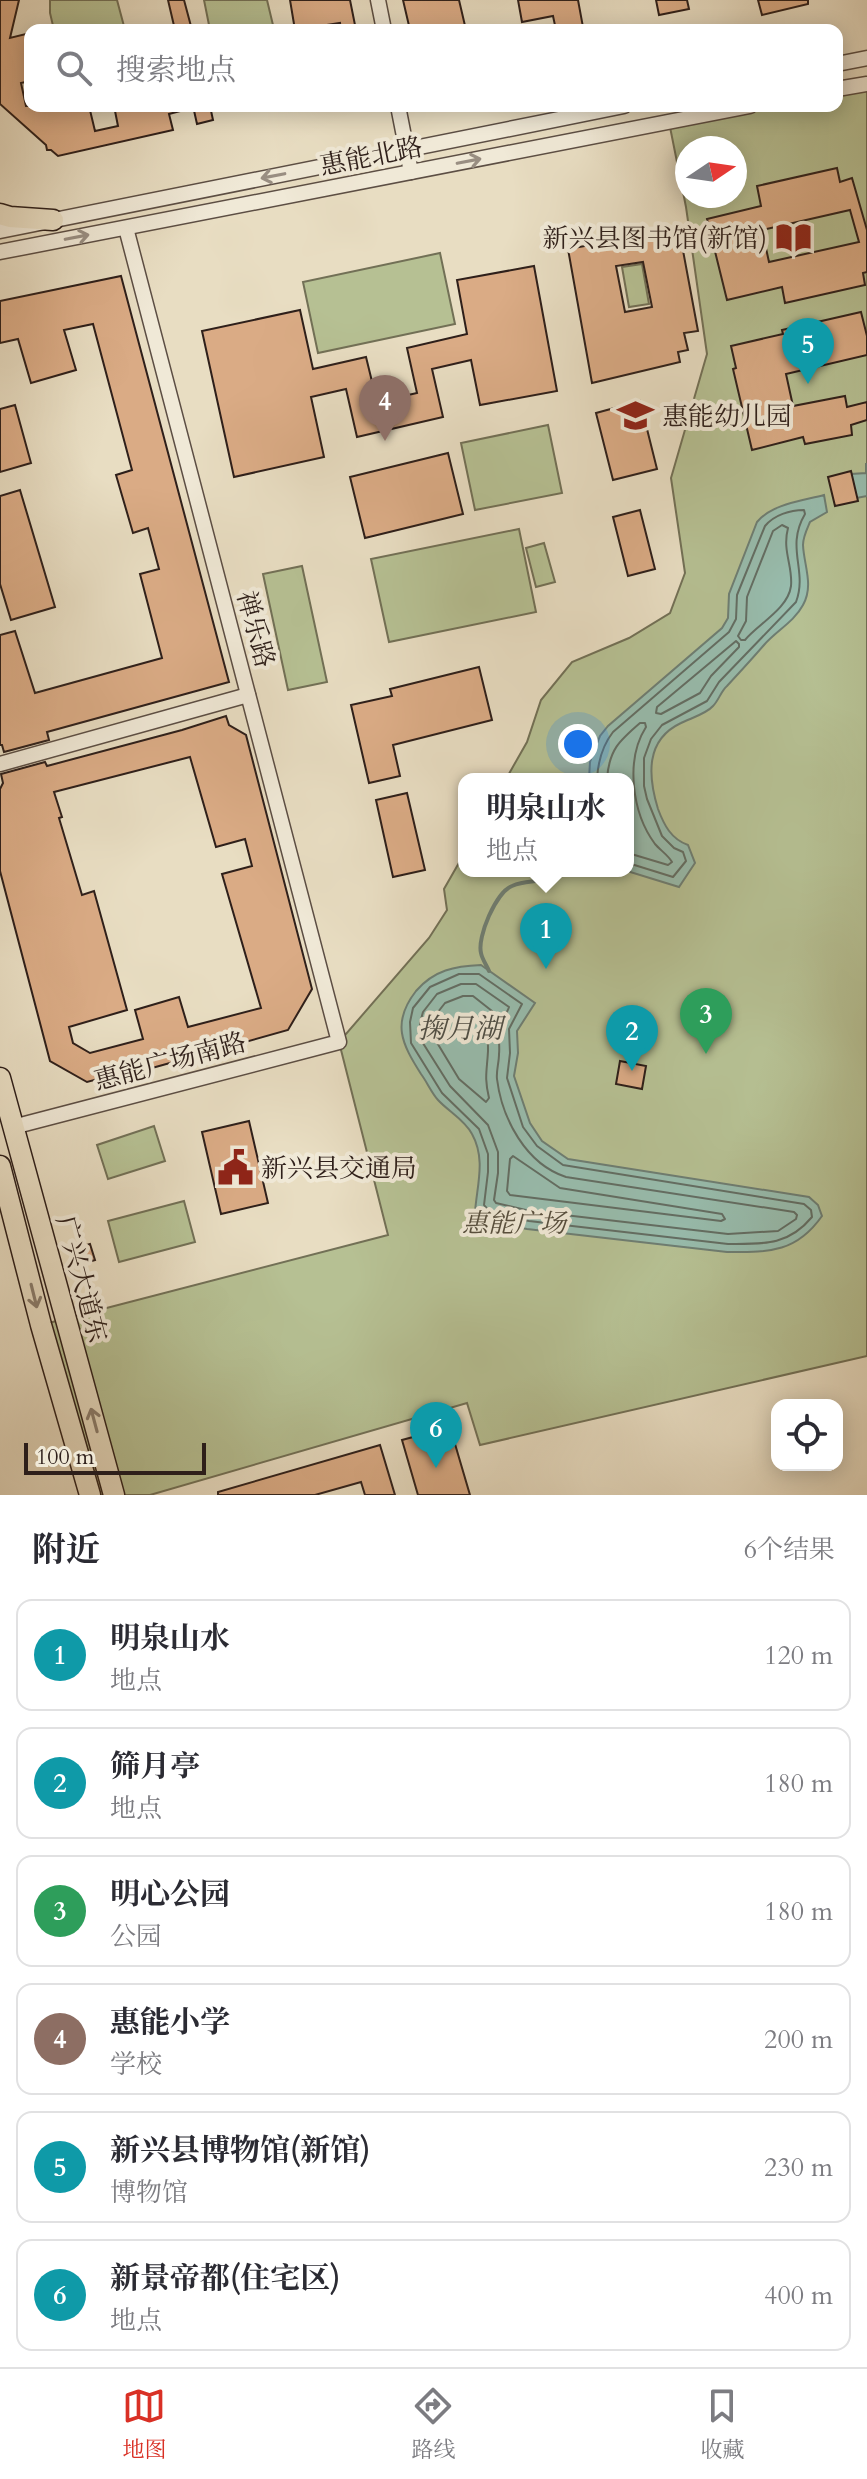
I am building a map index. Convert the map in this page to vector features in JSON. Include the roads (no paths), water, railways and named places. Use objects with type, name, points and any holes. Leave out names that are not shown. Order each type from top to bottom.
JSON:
[{"type":"highway","points":[[0,214],[53,220]]},
{"type":"highway","name":"广兴大道东","points":[[0,1078],[114,1495]]},
{"type":"highway","name":"广兴大道东","points":[[0,1166],[41,1325],[90,1495]]},
{"type":"street","points":[[378,0],[383,24]]},
{"type":"street","points":[[843,63],[867,58]]},
{"type":"street","points":[[843,88],[867,84]]},
{"type":"street","points":[[399,112],[411,172]]},
{"type":"street","name":"惠能北路","points":[[0,231],[594,112]]},
{"type":"street","name":"惠能北路","points":[[0,255],[41,244],[719,112]]},
{"type":"street","name":"禅乐路","points":[[126,228],[339,1042]]},
{"type":"street","points":[[0,764],[248,695]]},
{"type":"street","name":"惠能广场南路","points":[[13,1127],[339,1042]]},
{"type":"water","points":[[866,464],[867,496],[846,500],[851,474],[866,473]]},
{"type":"water","points":[[824,495],[827,512],[810,522],[804,539],[808,590],[799,611],[725,688],[713,706],[669,730],[655,749],[651,772],[658,809],[669,831],[688,845],[695,863],[679,887],[634,873],[634,773],[589,773],[590,762],[600,736],[722,628],[728,618],[729,594],[757,522],[771,511]]},
{"type":"water","name":"掬月湖","points":[[481,965],[535,1003],[517,1031],[518,1053],[514,1076],[530,1123],[542,1141],[568,1159],[809,1197],[818,1205],[822,1216],[792,1244],[756,1252],[727,1252],[527,1229],[494,1223],[475,1212],[480,1172],[476,1143],[465,1124],[431,1090],[404,1043],[402,1023],[408,1003],[430,978],[454,968]]},
{"type":"waterway","points":[[489,971],[482,955],[482,937],[500,897],[512,886],[550,877]]},
{"type":"place","name":"新兴县图书馆(新馆)","points":[[793,238]]},
{"type":"place","name":"新兴县博物馆(新馆)","points":[[808,384]]},
{"type":"place","name":"惠能幼儿园","points":[[636,416]]},
{"type":"place","name":"惠能小学","points":[[385,441]]},
{"type":"place","name":"明泉山水","points":[[546,969]]},
{"type":"place","name":"明心公园","points":[[706,1054]]},
{"type":"place","name":"筛月亭","points":[[632,1071]]},
{"type":"place","name":"新兴县交通局","points":[[235,1168]]},
{"type":"place","name":"新景帝都(住宅区)","points":[[436,1468]]},
{"type":"park label","name":"惠能广场","points":[[514,1223]]}]
